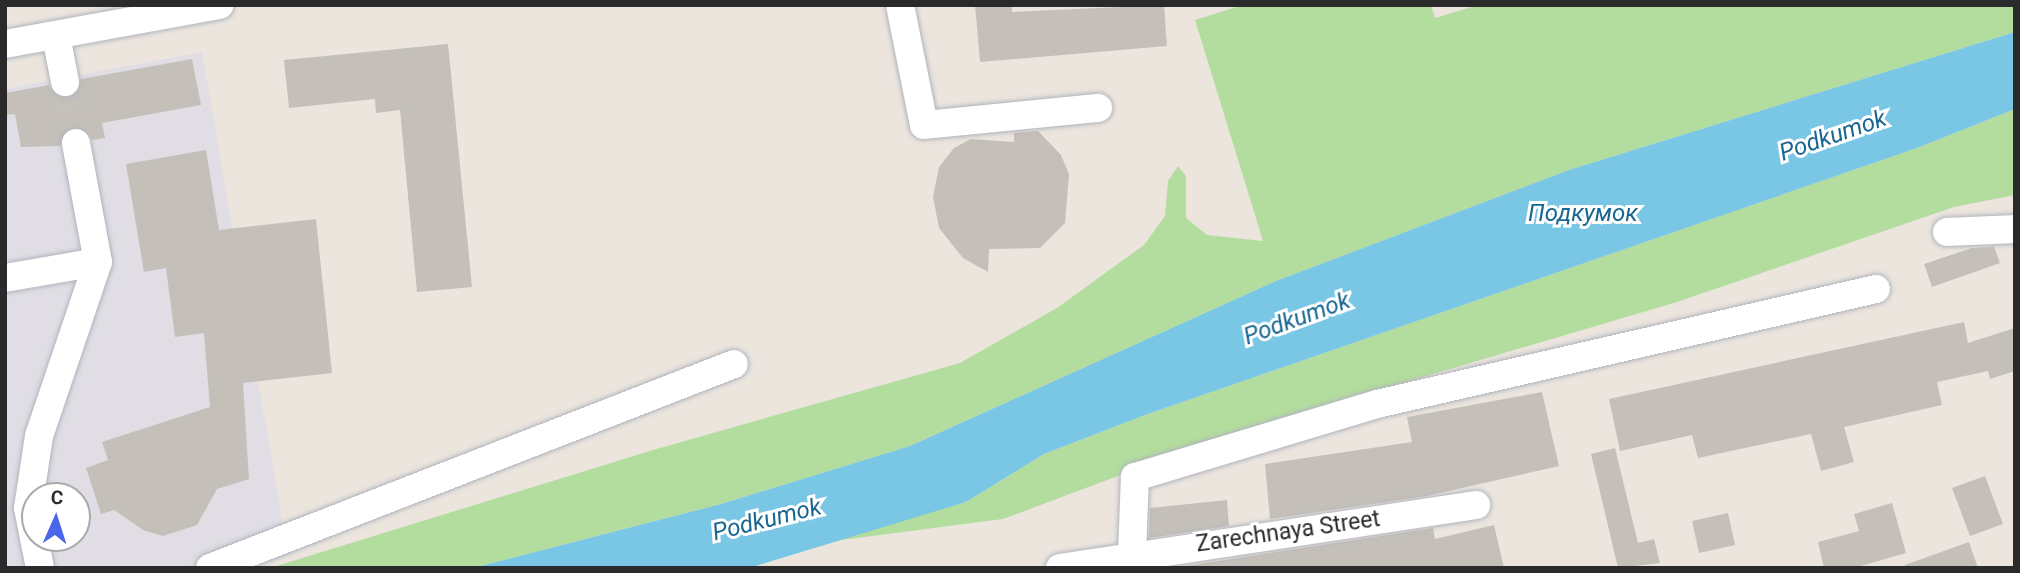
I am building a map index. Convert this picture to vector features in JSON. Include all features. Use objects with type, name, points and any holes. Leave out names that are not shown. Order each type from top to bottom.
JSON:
[{"type":"street","points":[[5,44],[219,5]]},
{"type":"street","points":[[900,5],[924,125],[1098,108]]},
{"type":"street","points":[[56,36],[65,82]]},
{"type":"street","points":[[40,568],[28,508],[39,436],[98,262],[76,143]]},
{"type":"street","points":[[1947,232],[2015,229]]},
{"type":"street","points":[[5,278],[98,262]]},
{"type":"street","points":[[1132,554],[1135,477],[1377,404],[1876,289]]},
{"type":"street","points":[[210,568],[734,364]]},
{"type":"street","name":"Zarechnaya Street","points":[[1060,568],[1132,554],[1476,505]]},
{"type":"shaded area","points":[[202,52],[288,556],[241,568],[5,568],[5,89]]},
{"type":"green space","points":[[1243,5],[1431,5],[1435,18],[1478,5],[2015,5],[2015,32],[1569,170],[1276,281],[910,446],[721,504],[473,568],[270,568],[653,450],[960,363],[1057,308],[1144,245],[1165,216],[1168,181],[1178,166],[1186,176],[1186,218],[1207,235],[1263,241],[1195,20]]},
{"type":"green space","points":[[2015,109],[2015,195],[1954,207],[1677,302],[1230,434],[1003,519],[826,542],[966,502],[1044,454],[1145,415],[1917,148]]},
{"type":"water","name":"Подкумок","points":[[2015,32],[2015,109],[1917,148],[1145,415],[1044,454],[966,502],[749,568],[473,568],[721,504],[910,446],[1276,281],[1569,170]]},
{"type":"building","points":[[975,5],[1012,5],[1012,12],[1164,5],[1167,46],[980,62]]},
{"type":"building","points":[[448,44],[472,287],[417,292],[400,110],[376,113],[375,99],[289,108],[284,60]]},
{"type":"building","points":[[192,59],[201,105],[102,123],[105,138],[92,140],[88,132],[74,127],[65,131],[60,146],[21,147],[15,114],[5,115],[5,93],[49,85],[53,93],[68,98],[76,94],[81,79]]},
{"type":"building","points":[[1038,131],[1061,155],[1069,174],[1065,223],[1040,248],[989,249],[988,272],[963,258],[939,228],[933,197],[939,167],[954,148],[971,139],[1014,142],[1014,133]]},
{"type":"building","points":[[206,150],[219,230],[316,219],[332,373],[243,383],[249,479],[217,489],[197,525],[163,536],[143,530],[114,510],[101,514],[86,468],[108,460],[102,442],[210,407],[204,333],[175,337],[166,268],[144,272],[126,164]]},
{"type":"building","points":[[1994,247],[2000,263],[1932,287],[1924,264],[1972,248]]},
{"type":"building","points":[[1964,322],[1968,343],[2015,328],[2015,371],[1990,379],[1988,371],[1937,382],[1942,405],[1844,427],[1854,462],[1821,471],[1811,434],[1698,458],[1692,435],[1620,451],[1609,399]]},
{"type":"building","points":[[1542,392],[1559,466],[1427,496],[1270,519],[1265,464],[1412,442],[1407,417]]},
{"type":"building","points":[[1615,448],[1638,543],[1654,539],[1660,563],[1618,568],[1591,454]]},
{"type":"building","points":[[1985,476],[2003,524],[1970,536],[1952,488]]},
{"type":"building","points":[[1227,500],[1229,526],[1149,538],[1150,508]]},
{"type":"building","points":[[1892,503],[1906,553],[1854,568],[1824,568],[1818,542],[1859,531],[1854,514]]},
{"type":"building","points":[[1728,513],[1735,545],[1699,553],[1692,521]]},
{"type":"building","points":[[1494,525],[1504,568],[1173,568],[1433,528],[1435,539]]},
{"type":"building","points":[[1969,542],[1978,568],[1906,568],[1905,565]]},
{"type":"tunnel","points":[[65,82],[76,143]]},
{"type":"water label","name":"Podkumok","points":[[1833,136]]},
{"type":"water label","name":"Podkumok","points":[[1297,319]]},
{"type":"water label","name":"Podkumok","points":[[767,520]]}]
